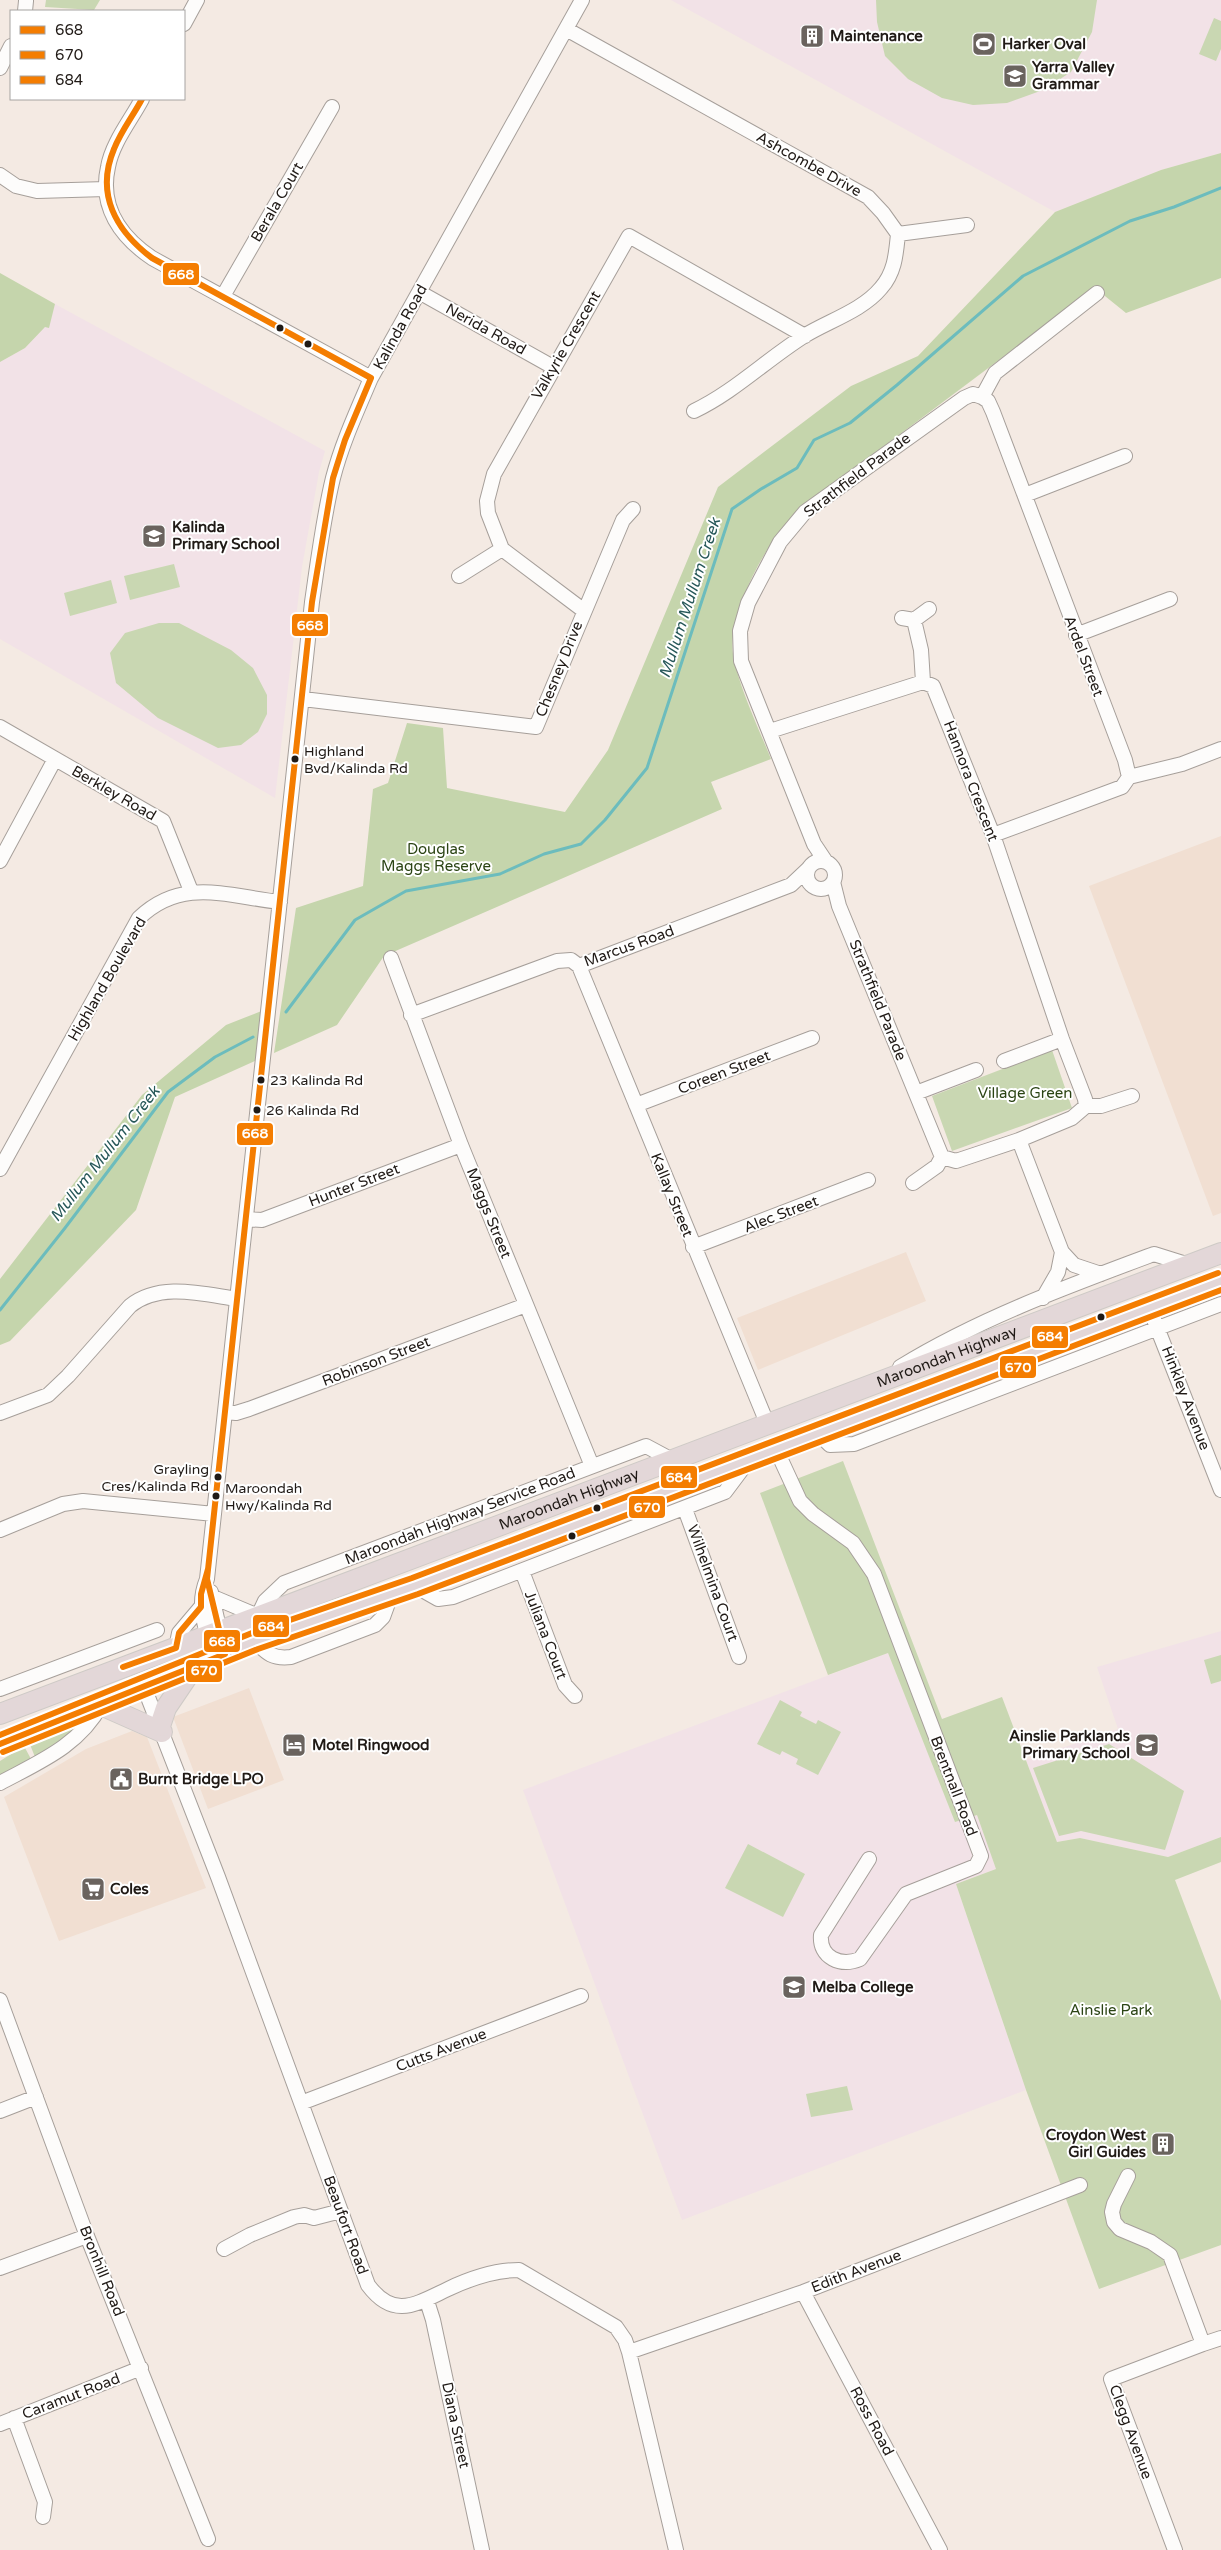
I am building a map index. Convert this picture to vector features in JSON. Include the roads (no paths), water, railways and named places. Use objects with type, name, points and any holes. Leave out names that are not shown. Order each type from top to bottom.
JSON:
[{"type":"highway","name":"Maroondah Highway","points":[[0,1714],[1221,1253]]},
{"type":"highway","name":"Maroondah Highway","points":[[0,1744],[101,1706],[255,1641],[392,1595],[1221,1281]]},
{"type":"highway","points":[[767,1423],[776,1448]]},
{"type":"highway","points":[[134,1663],[144,1687]]},
{"type":"highway","points":[[101,1706],[161,1729],[166,1708],[193,1668]]},
{"type":"street","points":[[185,22],[197,0]]},
{"type":"street","name":"Kalinda Road","points":[[214,1633],[201,1608],[201,1594],[207,1579],[280,902],[324,522],[334,477],[351,422],[371,378],[582,0]]},
{"type":"street","name":"Ashcombe Drive","points":[[566,29],[868,197],[883,213],[898,234]]},
{"type":"street","points":[[0,68],[10,48]]},
{"type":"street","points":[[141,100],[114,150],[108,167],[106,189],[116,222],[128,240],[152,258],[371,378]]},
{"type":"street","name":"Berala Court","points":[[223,296],[332,107]]},
{"type":"street","points":[[0,175],[16,186],[37,191],[106,189]]},
{"type":"street","points":[[694,411],[714,402],[805,336],[864,303],[881,289],[891,274],[896,256],[898,234],[967,225]]},
{"type":"street","name":"Valkyrie Crescent","points":[[502,549],[488,513],[489,488],[494,474],[629,236],[805,336]]},
{"type":"street","name":"Nerida Road","points":[[419,292],[553,367]]},
{"type":"street","points":[[982,396],[996,373],[1096,293]]},
{"type":"street","name":"Strathfield Parade","points":[[826,862],[814,844],[742,662],[740,631],[748,602],[780,542],[805,512],[964,398],[973,394],[982,396]]},
{"type":"street","name":"Ardel Street","points":[[982,396],[988,401],[993,412],[1125,760],[1129,777]]},
{"type":"street","points":[[1025,495],[1126,456]]},
{"type":"street","name":"Chesney Drive","points":[[303,699],[536,727],[583,610],[623,520],[633,509]]},
{"type":"street","points":[[459,576],[502,549],[583,610]]},
{"type":"street","points":[[1076,635],[1170,599]]},
{"type":"street","points":[[770,731],[923,682],[921,650],[908,619],[929,609]]},
{"type":"street","name":"Hannora Crescent","points":[[923,682],[933,686],[992,835],[1086,1106]]},
{"type":"street","name":"Berkley Road","points":[[0,727],[163,821],[191,891]]},
{"type":"street","points":[[992,835],[1122,787],[1129,777],[1182,764],[1221,749]]},
{"type":"street","points":[[0,861],[55,759]]},
{"type":"street","name":"Strathfield Parade","points":[[810,867],[814,844]]},
{"type":"street","points":[[818,861],[826,862],[834,868],[833,882],[826,888],[816,888],[809,881],[810,867],[818,861]]},
{"type":"street","name":"Marcus Road","points":[[411,1015],[557,961],[572,960],[579,966],[791,885],[810,867]]},
{"type":"street","name":"Strathfield Parade","points":[[833,882],[839,906],[942,1157]]},
{"type":"street","name":"Marcus Road","points":[[791,885],[816,888]]},
{"type":"street","name":"Strathfield Parade","points":[[816,888],[839,906]]},
{"type":"street","name":"Highland Boulevard","points":[[0,1169],[138,918],[153,905],[172,895],[191,891],[280,902]]},
{"type":"street","name":"Maggs Street","points":[[391,958],[461,1145],[592,1466]]},
{"type":"street","name":"Kallay Street","points":[[579,966],[767,1423]]},
{"type":"street","name":"Coreen Street","points":[[636,1105],[812,1038]]},
{"type":"street","points":[[1004,1061],[1062,1039]]},
{"type":"street","points":[[916,1094],[976,1070]]},
{"type":"street","points":[[912,1183],[937,1166],[942,1157],[956,1161],[1019,1140],[1072,1118],[1086,1106],[1101,1106],[1132,1096]]},
{"type":"street","points":[[1019,1140],[1062,1252],[1074,1265],[1101,1274]]},
{"type":"street","name":"Hunter Street","points":[[246,1219],[262,1220],[461,1145]]},
{"type":"street","name":"Alec Street","points":[[693,1247],[868,1180]]},
{"type":"street","points":[[1043,1298],[1058,1272],[1062,1252]]},
{"type":"street","points":[[874,1383],[916,1358],[1043,1298],[1154,1254],[1189,1265]]},
{"type":"street","points":[[0,1413],[48,1395],[68,1376],[130,1306],[139,1299],[152,1294],[180,1292],[237,1298]]},
{"type":"street","points":[[818,1433],[830,1445],[854,1444],[1221,1304]]},
{"type":"street","name":"Robinson Street","points":[[225,1412],[236,1413],[249,1409],[526,1305]]},
{"type":"street","name":"Hinkley Avenue","points":[[1149,1307],[1159,1328],[1221,1490]]},
{"type":"street","name":"Maroondah Highway Service Road","points":[[258,1616],[265,1601],[284,1582],[592,1466],[646,1446],[674,1460]]},
{"type":"street","name":"Brentnall Road","points":[[776,1448],[800,1501],[813,1514],[853,1543],[874,1574],[981,1856],[976,1866],[906,1894],[860,1959],[850,1963],[835,1961],[824,1954],[820,1944],[821,1935],[869,1859]]},
{"type":"street","points":[[416,1586],[438,1599],[453,1597],[685,1509],[725,1492],[749,1459]]},
{"type":"street","points":[[0,1530],[63,1504],[83,1501],[214,1514]]},
{"type":"street","name":"Wilhelmina Court","points":[[685,1509],[739,1657]]},
{"type":"street","name":"Juliana Court","points":[[522,1571],[565,1685],[575,1696]]},
{"type":"street","name":"Kalinda Road","points":[[207,1579],[213,1597],[214,1633],[220,1657]]},
{"type":"street","points":[[213,1597],[258,1616]]},
{"type":"street","points":[[176,1648],[179,1632],[201,1608]]},
{"type":"street","points":[[0,1689],[157,1630]]},
{"type":"street","points":[[52,1670],[60,1691]]},
{"type":"street","name":"Beaufort Road","points":[[144,1687],[368,2285],[376,2296],[386,2303],[402,2307],[427,2301],[458,2285],[505,2270],[519,2270],[616,2327],[625,2340],[629,2352],[676,2550]]},
{"type":"street","points":[[0,1783],[72,1742],[92,1721],[101,1706]]},
{"type":"street","name":"Cutts Avenue","points":[[300,2102],[581,1996]]},
{"type":"street","name":"Bronhill Road","points":[[0,2000],[87,2236],[208,2539]]},
{"type":"street","points":[[0,2111],[36,2097]]},
{"type":"street","points":[[1128,2176],[1114,2204],[1112,2212],[1114,2222],[1120,2229],[1151,2242],[1170,2254],[1203,2344],[1221,2338]]},
{"type":"street","name":"Edith Avenue","points":[[629,2352],[803,2292],[1080,2185]]},
{"type":"street","points":[[224,2249],[250,2235],[294,2217],[304,2215],[314,2218],[340,2211]]},
{"type":"street","points":[[0,2268],[87,2236]]},
{"type":"street","name":"Ross Road","points":[[803,2292],[940,2550]]},
{"type":"street","name":"Diana Street","points":[[427,2301],[433,2320],[482,2550]]},
{"type":"street","name":"Clegg Avenue","points":[[1175,2550],[1111,2379],[1203,2344]]},
{"type":"street","name":"Caramut Road","points":[[0,2424],[141,2368]]},
{"type":"street","points":[[14,2418],[45,2502],[43,2518]]},
{"type":"waterway","name":"Mullum Mullum Creek","points":[[286,1012],[355,920],[406,891],[500,874],[544,854],[581,844],[605,820],[647,768],[732,509],[797,468],[814,440],[850,423],[1023,276],[1130,221],[1174,207],[1221,188]]},
{"type":"waterway","name":"Mullum Mullum Creek","points":[[0,1310],[168,1092],[215,1057],[253,1037]]},
{"type":"place","name":"Maintenance","points":[[812,36]]},
{"type":"place","name":"Harker Oval","points":[[984,44]]},
{"type":"place","name":"Yarra Valley Grammar","points":[[1015,76]]},
{"type":"place","name":"Kalinda Primary School","points":[[154,536]]},
{"type":"place","name":"Highland Bvd/Kalinda Rd","points":[[295,759]]},
{"type":"place","name":"23 Kalinda Rd","points":[[261,1080]]},
{"type":"place","name":"26 Kalinda Rd","points":[[257,1110]]},
{"type":"place","name":"Grayling Cres/Kalinda Rd","points":[[218,1477]]},
{"type":"place","name":"Maroondah Hwy/Kalinda Rd","points":[[216,1496]]},
{"type":"place","name":"Motel Ringwood","points":[[294,1745]]},
{"type":"place","name":"Ainslie Parklands Primary School","points":[[1147,1745]]},
{"type":"place","name":"Burnt Bridge LPO","points":[[121,1779]]},
{"type":"place","name":"Coles","points":[[93,1889]]},
{"type":"place","name":"Melba College","points":[[794,1987]]},
{"type":"place","name":"Croydon West Girl Guides","points":[[1163,2144]]},
{"type":"park label","name":"Douglas Maggs Reserve","points":[[436,858]]},
{"type":"park label","name":"Village Green","points":[[1025,1093]]},
{"type":"park label","name":"Ainslie Park","points":[[1111,2010]]}]
